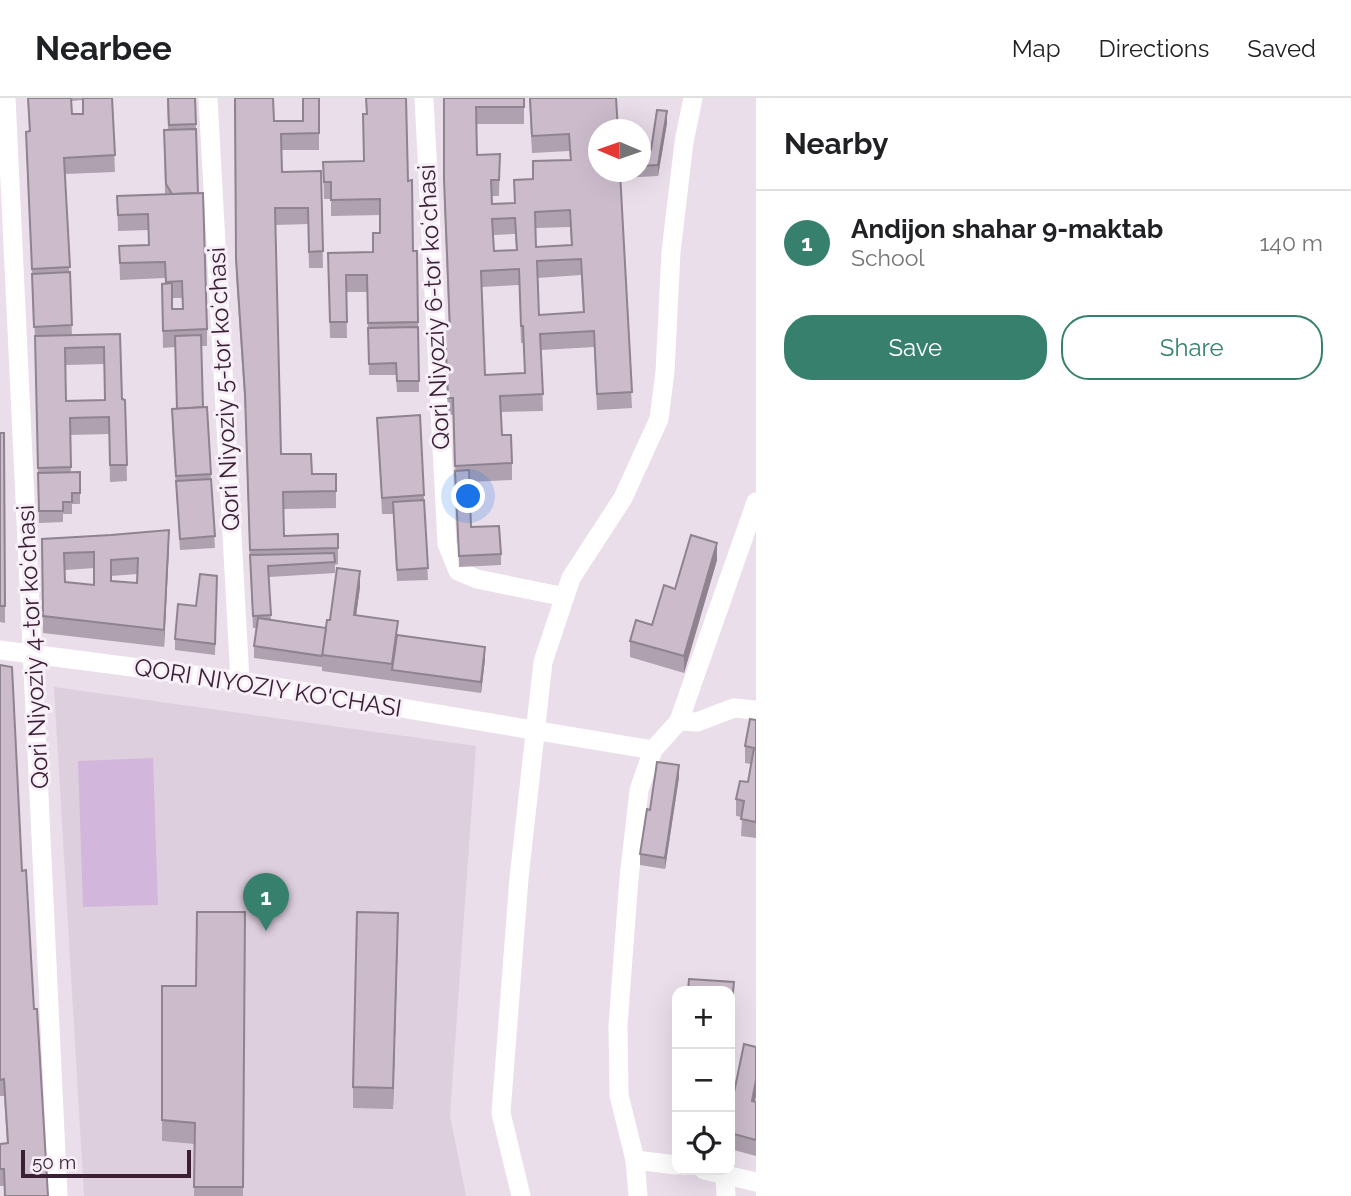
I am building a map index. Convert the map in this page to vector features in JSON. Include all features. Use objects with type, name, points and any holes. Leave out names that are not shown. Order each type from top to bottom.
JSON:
[{"type":"street","name":"Qori Niyoziy 4-tor koʻchasi","points":[[6,98],[58,1196]]},
{"type":"street","name":"Qori Niyoziy 5-tor koʻchasi","points":[[208,98],[240,681]]},
{"type":"street","name":"Qori Niyoziy 6-tor koʻchasi","points":[[424,98],[447,544],[458,571],[477,579],[565,597]]},
{"type":"street","points":[[522,1196],[501,1114],[519,878],[540,732],[543,662],[571,578],[623,498],[659,419],[665,372],[671,252],[684,142],[693,98]]},
{"type":"street","points":[[638,1196],[635,1160],[619,1095],[618,1025],[629,878],[639,790],[653,750],[679,721],[756,502]]},
{"type":"street","name":"QORI NIYOZIY KO'CHASI","points":[[0,650],[240,681],[653,750]]},
{"type":"street","points":[[679,721],[697,722],[734,708],[756,710]]},
{"type":"street","points":[[635,1160],[672,1164]]},
{"type":"street","points":[[725,1175],[726,1196]]},
{"type":"street","points":[[729,1175],[756,1182]]},
{"type":"shaded area","points":[[54,687],[476,746],[450,1116],[466,1196],[84,1196]]},
{"type":"shaded area","points":[[153,758],[158,905],[83,907],[78,761]]},
{"type":"building","points":[[28,98],[71,98],[72,114],[83,114],[83,98],[112,98],[115,155],[64,158],[70,267],[32,269],[26,132],[30,131]]},
{"type":"building","points":[[168,98],[195,98],[196,124],[169,125]]},
{"type":"building","points":[[235,98],[273,98],[274,121],[303,121],[303,98],[319,98],[319,133],[281,134],[282,172],[321,171],[323,251],[309,252],[308,208],[275,208],[281,454],[311,454],[312,474],[336,474],[336,491],[283,492],[284,536],[338,534],[338,548],[250,550],[245,394],[236,259]]},
{"type":"building","points":[[366,98],[406,98],[408,181],[412,180],[413,251],[417,251],[418,322],[368,323],[367,275],[346,275],[347,322],[330,322],[328,253],[373,252],[373,233],[380,233],[380,199],[331,200],[331,182],[324,182],[323,162],[364,161],[363,114],[367,114]]},
{"type":"building","points":[[444,98],[524,98],[524,107],[476,107],[477,155],[500,154],[499,180],[491,180],[492,204],[515,203],[514,180],[533,179],[533,161],[571,160],[569,134],[532,136],[530,98],[616,98],[617,119],[588,119],[588,182],[621,182],[632,392],[597,394],[594,331],[540,334],[543,394],[500,396],[502,435],[511,435],[512,463],[455,466],[453,398],[448,398],[445,329],[450,329],[444,180]],"holes":[[[570,210],[572,245],[536,247],[535,212]],[[515,218],[517,250],[494,251],[492,219]],[[581,259],[584,312],[539,315],[537,261]],[[519,269],[525,373],[485,375],[481,271]]]},
{"type":"building","points":[[657,110],[667,111],[658,165],[651,165]]},
{"type":"building","points":[[196,129],[198,193],[172,194],[166,184],[164,130]]},
{"type":"building","points":[[203,193],[207,329],[163,331],[162,284],[172,283],[172,309],[183,309],[182,281],[166,282],[165,262],[120,263],[119,246],[149,245],[148,214],[118,215],[117,196]]},
{"type":"building","points":[[70,272],[72,325],[34,327],[32,274]]},
{"type":"building","points":[[418,327],[419,381],[397,381],[396,363],[369,364],[368,328]]},
{"type":"building","points":[[120,334],[127,465],[110,465],[109,417],[70,418],[71,467],[38,468],[35,336]],"holes":[[[104,347],[105,400],[66,401],[65,348]]]},
{"type":"building","points":[[201,335],[203,407],[177,409],[175,336]]},
{"type":"building","points":[[207,407],[211,474],[176,476],[172,409]]},
{"type":"building","points":[[420,415],[424,495],[382,498],[377,418]]},
{"type":"building","points":[[0,433],[4,433],[5,606],[0,606]]},
{"type":"building","points":[[469,470],[471,527],[499,526],[501,554],[459,556],[455,471]]},
{"type":"building","points":[[80,472],[80,493],[72,493],[72,502],[63,502],[63,511],[39,511],[38,473]]},
{"type":"building","points":[[211,479],[215,536],[180,539],[176,481]]},
{"type":"building","points":[[424,500],[428,568],[397,570],[393,502]]},
{"type":"building","points":[[169,530],[164,630],[43,616],[42,539]],"holes":[[[94,552],[94,585],[65,582],[64,553]],[[138,558],[137,583],[111,581],[111,560]]]},
{"type":"building","points":[[691,535],[717,543],[684,656],[630,641],[636,620],[652,625],[664,585],[675,589]]},
{"type":"building","points":[[334,553],[335,562],[268,566],[271,615],[253,616],[250,555]]},
{"type":"building","points":[[337,568],[360,571],[354,615],[398,621],[392,664],[322,655]]},
{"type":"building","points":[[200,574],[217,576],[215,644],[175,639],[178,604],[196,606]]},
{"type":"building","points":[[258,618],[326,628],[322,656],[254,646]]},
{"type":"building","points":[[397,635],[485,647],[481,682],[392,670]]},
{"type":"building","points":[[0,665],[12,667],[22,871],[26,870],[48,1196],[5,1196],[4,1169],[0,1169],[0,1144],[8,1143],[4,1079],[0,1080]]},
{"type":"building","points":[[750,719],[756,720],[756,822],[741,819],[744,801],[736,799],[740,781],[748,782],[754,748],[745,746]]},
{"type":"building","points":[[657,762],[679,765],[665,858],[640,854]]},
{"type":"building","points":[[197,912],[245,912],[243,1187],[194,1187],[195,1123],[162,1120],[162,986],[196,986]]},
{"type":"building","points":[[357,912],[398,913],[393,1088],[353,1087]]},
{"type":"building","points":[[689,979],[734,982],[734,986],[688,986]]},
{"type":"building","points":[[744,1044],[756,1047],[756,1080],[752,1101],[756,1102],[756,1140],[735,1134],[735,1088]]},
{"type":"place","name":"Andijon shahar 9-maktab","points":[[266,931]]}]
